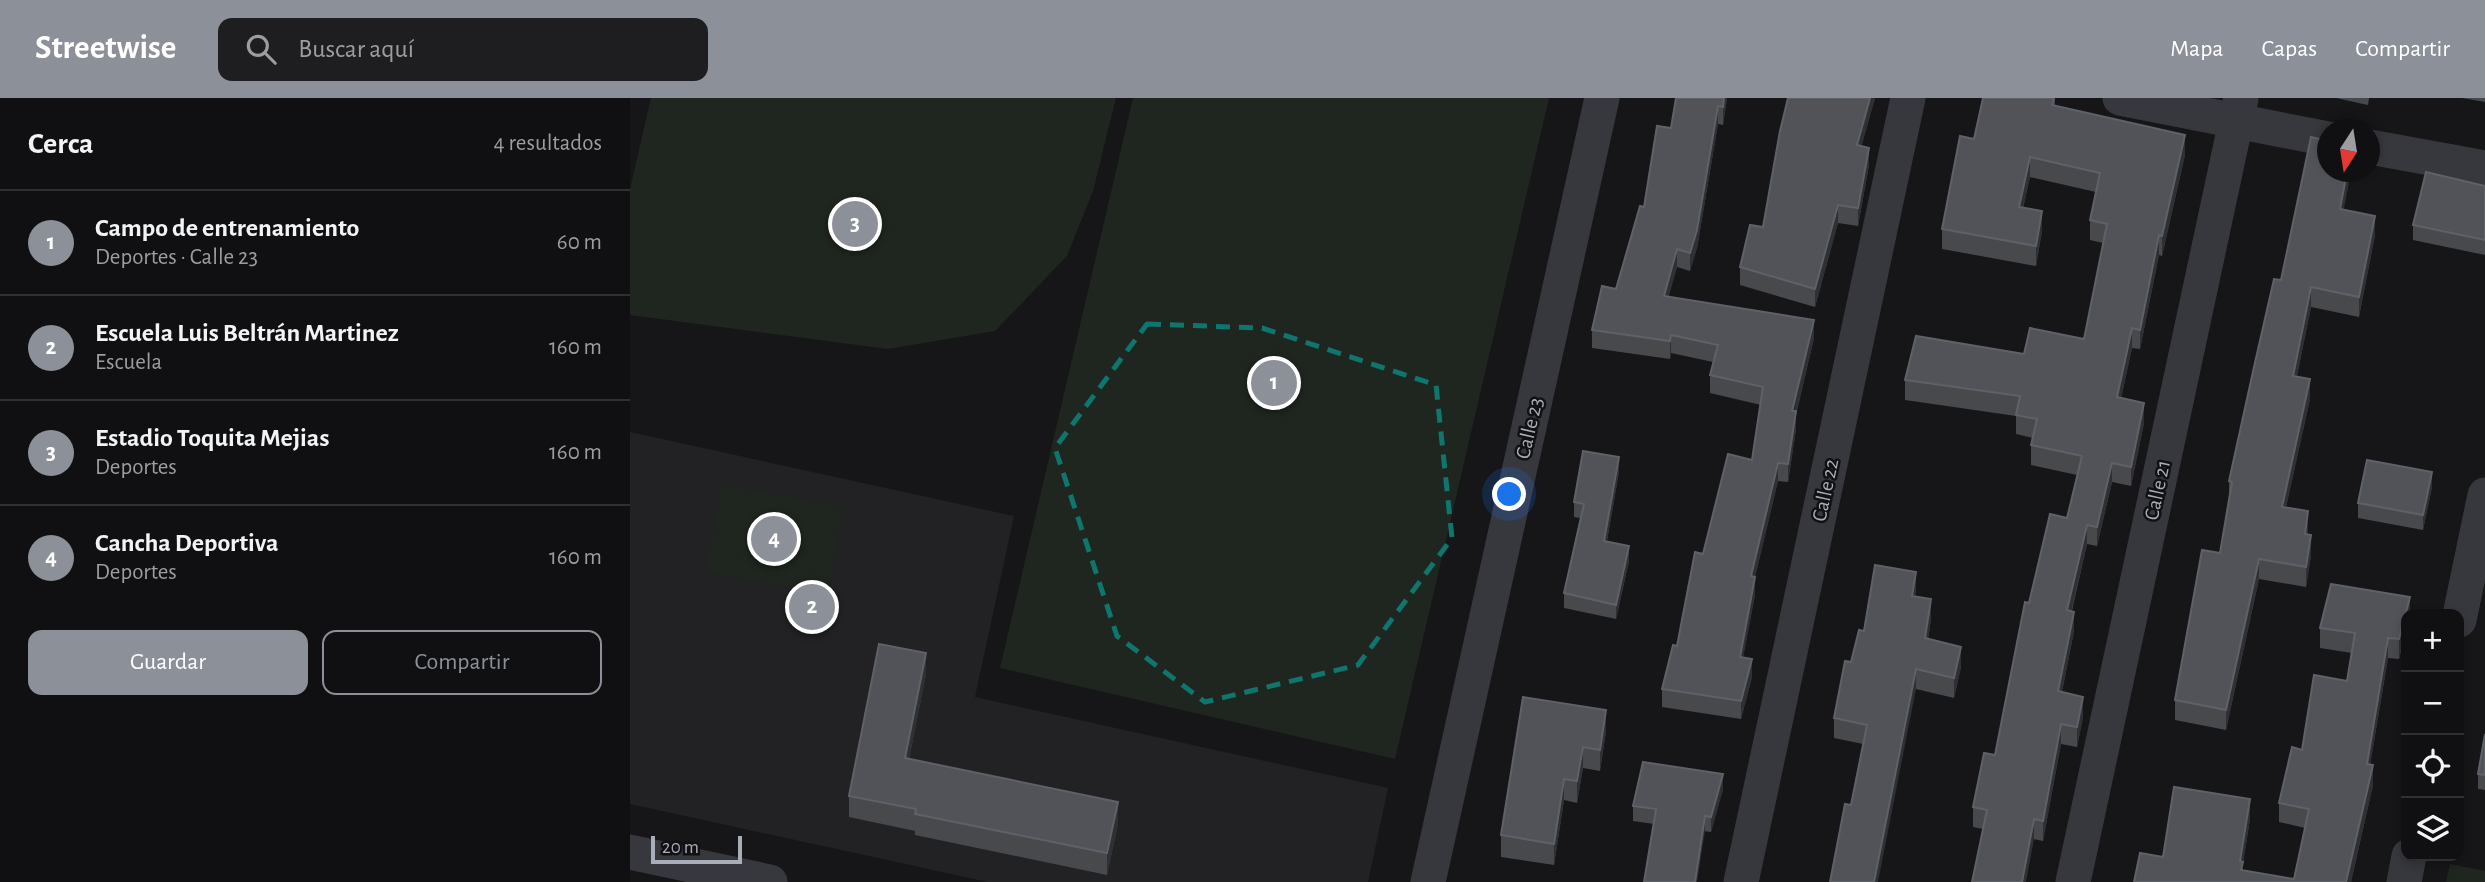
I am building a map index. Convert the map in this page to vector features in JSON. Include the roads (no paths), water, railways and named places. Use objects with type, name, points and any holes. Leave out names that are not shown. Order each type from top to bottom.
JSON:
[{"type":"street","name":"Calle 23","points":[[1428,882],[1602,98]]},
{"type":"street","name":"Calle 22","points":[[1741,882],[1908,98]]},
{"type":"street","points":[[2120,98],[2239,110],[2317,135]]},
{"type":"street","name":"Calle 21","points":[[2073,882],[2239,110]]},
{"type":"street","points":[[2380,148],[2485,167]]},
{"type":"street","points":[[2461,609],[2485,495]]},
{"type":"street","points":[[630,852],[770,882]]},
{"type":"street","points":[[2404,882],[2408,861]]},
{"type":"place","name":"Estadio Toquita Mejias","points":[[855,224]]},
{"type":"place","name":"Campo de entrenamiento","points":[[1274,383]]},
{"type":"place","name":"Cancha Deportiva","points":[[774,539]]},
{"type":"place","name":"Escuela Luis Beltrán Martinez","points":[[812,607]]}]
